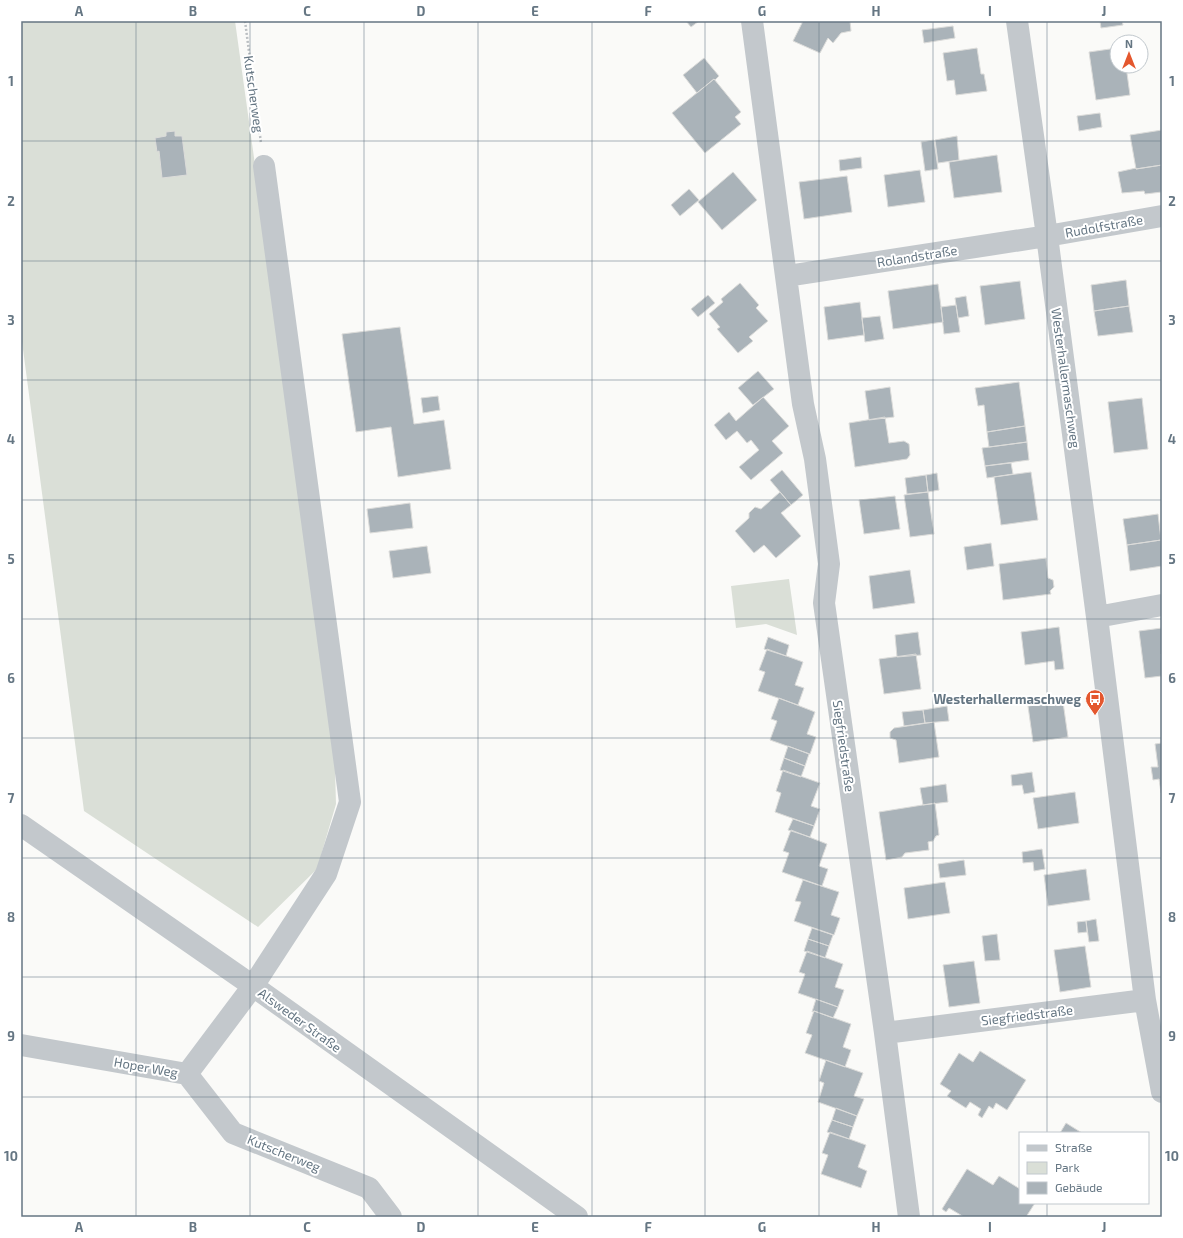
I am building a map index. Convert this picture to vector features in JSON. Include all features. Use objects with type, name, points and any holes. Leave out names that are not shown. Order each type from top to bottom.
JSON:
[{"type":"street","points":[[752,21],[787,276]]},
{"type":"street","name":"Westerhallermaschweg","points":[[1016,21],[1047,236],[1145,1000],[1162,1092]]},
{"type":"street","name":"Hoper Weg","points":[[21,1045],[187,1074],[253,986],[326,874],[350,802],[264,166]]},
{"type":"street","name":"Rudolfstraße","points":[[1047,236],[1162,216]]},
{"type":"street","name":"Rolandstraße","points":[[787,276],[1047,236]]},
{"type":"street","name":"Siegfriedstraße","points":[[787,276],[803,404],[815,459],[829,564],[824,603],[885,1033],[909,1217]]},
{"type":"street","points":[[1097,617],[1162,605]]},
{"type":"street","name":"Alsweder Straße","points":[[21,825],[253,986],[577,1217]]},
{"type":"street","name":"Siegfriedstraße","points":[[885,1033],[1145,1000]]},
{"type":"street","name":"Kutscherweg","points":[[187,1074],[233,1133],[369,1188],[391,1217]]},
{"type":"path","name":"Kutscherweg","points":[[245,21],[264,166]]},
{"type":"green space","points":[[21,21],[235,21],[334,733],[336,804],[317,869],[258,927],[84,811],[21,334]]},
{"type":"green space","points":[[789,579],[797,635],[766,624],[736,628],[731,586]]},
{"type":"building","points":[[686,21],[699,21],[691,27]]},
{"type":"building","points":[[803,21],[850,21],[851,31],[841,33],[833,43],[828,38],[820,53],[793,41]]},
{"type":"building","points":[[1100,21],[1122,21],[1123,25],[1101,28]]},
{"type":"building","points":[[953,26],[955,38],[924,43],[922,30]]},
{"type":"building","points":[[977,48],[981,74],[984,74],[987,91],[956,95],[954,80],[947,81],[943,53]]},
{"type":"building","points":[[1109,49],[1109,74],[1127,74],[1130,95],[1096,100],[1089,52]]},
{"type":"building","points":[[704,58],[719,76],[697,93],[683,75]]},
{"type":"building","points":[[714,79],[741,112],[735,117],[741,124],[705,153],[672,113]]},
{"type":"building","points":[[1100,113],[1102,127],[1079,131],[1077,116]]},
{"type":"building","points":[[1162,130],[1162,165],[1136,169],[1130,135]]},
{"type":"building","points":[[175,131],[175,136],[182,136],[187,175],[162,178],[159,151],[157,152],[155,138],[166,136],[166,132]]},
{"type":"building","points":[[957,136],[959,160],[938,163],[935,140]]},
{"type":"building","points":[[934,140],[938,169],[925,171],[921,142]]},
{"type":"building","points":[[997,155],[1002,192],[954,198],[949,162]]},
{"type":"building","points":[[861,157],[862,168],[840,171],[839,160]]},
{"type":"building","points":[[1162,165],[1162,192],[1145,194],[1144,191],[1122,193],[1118,172]]},
{"type":"building","points":[[920,170],[925,202],[888,207],[884,175]]},
{"type":"building","points":[[733,172],[757,200],[722,230],[698,202]]},
{"type":"building","points":[[847,176],[852,212],[804,219],[799,182]]},
{"type":"building","points":[[689,189],[699,200],[680,216],[671,205]]},
{"type":"building","points":[[1126,280],[1129,306],[1094,311],[1091,285]]},
{"type":"building","points":[[1020,281],[1025,319],[985,325],[980,286]]},
{"type":"building","points":[[740,283],[759,305],[756,308],[768,321],[749,337],[753,341],[738,353],[717,329],[720,327],[709,314],[723,302],[721,299]]},
{"type":"building","points":[[938,284],[943,322],[893,329],[888,291]]},
{"type":"building","points":[[708,295],[715,303],[698,317],[691,309]]},
{"type":"building","points":[[966,296],[969,316],[958,318],[955,298]]},
{"type":"building","points":[[860,302],[864,335],[828,340],[824,307]]},
{"type":"building","points":[[956,305],[960,332],[944,334],[941,307]]},
{"type":"building","points":[[1129,306],[1133,332],[1098,336],[1094,311]]},
{"type":"building","points":[[880,316],[884,339],[865,342],[862,318]]},
{"type":"building","points":[[400,327],[414,424],[444,420],[451,469],[398,477],[391,427],[356,432],[342,334]]},
{"type":"building","points":[[758,371],[774,389],[753,405],[738,388]]},
{"type":"building","points":[[1019,382],[1025,426],[987,432],[984,405],[978,406],[975,388]]},
{"type":"building","points":[[890,387],[894,417],[869,420],[865,391]]},
{"type":"building","points":[[438,396],[440,410],[423,413],[421,398]]},
{"type":"building","points":[[763,397],[789,426],[772,441],[783,453],[751,480],[739,467],[759,450],[751,440],[747,443],[737,431],[726,440],[714,425],[729,412],[736,421]]},
{"type":"building","points":[[1142,398],[1148,449],[1114,453],[1108,402]]},
{"type":"building","points":[[885,417],[889,443],[904,441],[909,444],[910,455],[907,459],[855,467],[849,423]]},
{"type":"building","points":[[1025,426],[1027,442],[989,447],[987,432]]},
{"type":"building","points":[[1027,442],[1029,460],[985,466],[982,448]]},
{"type":"building","points":[[1011,463],[1013,474],[987,478],[985,466]]},
{"type":"building","points":[[782,470],[803,495],[791,505],[770,480]]},
{"type":"building","points":[[1031,472],[1038,520],[1001,525],[994,477]]},
{"type":"building","points":[[937,473],[939,490],[928,492],[926,475]]},
{"type":"building","points":[[926,475],[928,492],[907,494],[905,478]]},
{"type":"building","points":[[780,492],[791,505],[781,513],[801,536],[776,558],[764,545],[754,553],[735,531],[749,518],[749,513],[755,507],[761,509]]},
{"type":"building","points":[[928,492],[934,534],[910,537],[904,495]]},
{"type":"building","points":[[895,496],[900,529],[864,534],[859,500]]},
{"type":"building","points":[[410,503],[413,528],[370,533],[367,509]]},
{"type":"building","points":[[1158,514],[1161,540],[1127,545],[1123,519]]},
{"type":"building","points":[[1161,540],[1162,566],[1130,571],[1127,545]]},
{"type":"building","points":[[991,543],[994,566],[967,570],[964,547]]},
{"type":"building","points":[[427,546],[431,573],[393,578],[389,551]]},
{"type":"building","points":[[1046,558],[1048,578],[1053,580],[1054,587],[1050,591],[1051,594],[1003,600],[999,564]]},
{"type":"building","points":[[910,570],[915,603],[873,609],[869,576]]},
{"type":"building","points":[[1059,627],[1064,669],[1055,670],[1054,661],[1025,665],[1021,632]]},
{"type":"building","points":[[1162,628],[1162,676],[1145,678],[1139,631]]},
{"type":"building","points":[[918,632],[921,655],[897,657],[895,635]]},
{"type":"building","points":[[768,637],[789,645],[786,656],[764,649]]},
{"type":"building","points":[[767,649],[803,662],[795,685],[804,688],[798,705],[758,691],[765,672],[759,670]]},
{"type":"building","points":[[916,654],[921,689],[884,694],[879,659]]},
{"type":"building","points":[[779,698],[815,712],[807,734],[816,737],[810,754],[770,740],[777,721],[771,719]]},
{"type":"building","points":[[1063,702],[1068,737],[1033,742],[1028,706]]},
{"type":"building","points":[[947,706],[949,721],[925,723],[923,710]]},
{"type":"building","points":[[923,710],[925,723],[904,726],[902,712]]},
{"type":"building","points":[[934,722],[939,757],[899,763],[896,740],[890,738],[890,732],[894,728]]},
{"type":"building","points":[[1162,743],[1161,793],[1159,779],[1153,780],[1151,767],[1158,767],[1155,744]]},
{"type":"building","points":[[788,746],[809,754],[805,766],[784,758]]},
{"type":"building","points":[[784,758],[805,766],[801,777],[780,770]]},
{"type":"building","points":[[783,770],[820,783],[811,806],[820,809],[814,826],[775,812],[781,793],[776,791]]},
{"type":"building","points":[[1032,772],[1035,792],[1024,794],[1022,785],[1012,786],[1011,775]]},
{"type":"building","points":[[946,784],[948,802],[923,805],[920,788]]},
{"type":"building","points":[[1075,792],[1079,823],[1038,829],[1033,798]]},
{"type":"building","points":[[935,803],[939,835],[936,836],[933,841],[928,842],[929,850],[905,853],[902,857],[886,860],[879,812]]},
{"type":"building","points":[[793,819],[814,826],[810,837],[788,830]]},
{"type":"building","points":[[791,830],[827,844],[819,866],[828,869],[822,886],[782,872],[789,853],[783,851]]},
{"type":"building","points":[[1042,849],[1045,869],[1034,871],[1033,862],[1023,863],[1022,852]]},
{"type":"building","points":[[964,860],[966,875],[940,878],[938,864]]},
{"type":"building","points":[[1086,869],[1090,900],[1048,906],[1044,875]]},
{"type":"building","points":[[803,880],[839,892],[831,915],[840,918],[834,935],[794,921],[801,902],[795,901]]},
{"type":"building","points":[[945,882],[950,913],[908,919],[904,888]]},
{"type":"building","points":[[1096,919],[1099,941],[1089,942],[1086,921]]},
{"type":"building","points":[[1086,921],[1087,932],[1078,933],[1077,922]]},
{"type":"building","points":[[812,928],[833,935],[829,946],[808,939]]},
{"type":"building","points":[[997,934],[1000,960],[985,961],[982,936]]},
{"type":"building","points":[[808,939],[829,946],[825,958],[804,951]]},
{"type":"building","points":[[1085,946],[1091,987],[1060,992],[1054,950]]},
{"type":"building","points":[[807,951],[843,964],[835,987],[844,990],[838,1007],[798,993],[805,974],[799,972]]},
{"type":"building","points":[[974,961],[980,1003],[949,1007],[943,965]]},
{"type":"building","points":[[816,999],[838,1007],[833,1018],[814,1011],[812,1012]]},
{"type":"building","points":[[814,1011],[851,1024],[843,1047],[851,1050],[845,1067],[805,1053],[812,1035],[806,1033]]},
{"type":"building","points":[[980,1051],[1026,1080],[1007,1110],[996,1103],[993,1109],[989,1106],[982,1118],[978,1115],[981,1109],[970,1102],[966,1108],[947,1096],[951,1091],[940,1084],[959,1053],[973,1062]]},
{"type":"building","points":[[826,1060],[863,1073],[854,1096],[864,1099],[857,1116],[818,1102],[824,1083],[819,1081]]},
{"type":"building","points":[[836,1108],[857,1116],[853,1127],[832,1120]]},
{"type":"building","points":[[832,1120],[853,1127],[849,1139],[827,1132]]},
{"type":"building","points":[[1066,1123],[1080,1132],[1061,1132]]},
{"type":"building","points":[[830,1132],[866,1145],[858,1167],[867,1171],[861,1188],[821,1174],[828,1155],[822,1153]]},
{"type":"building","points":[[967,1169],[993,1185],[999,1176],[1019,1188],[1019,1204],[1034,1204],[1026,1217],[964,1217],[949,1208],[946,1212],[942,1209]]},
{"type":"place","name":"Westerhallermaschweg","points":[[1095,716]]}]
